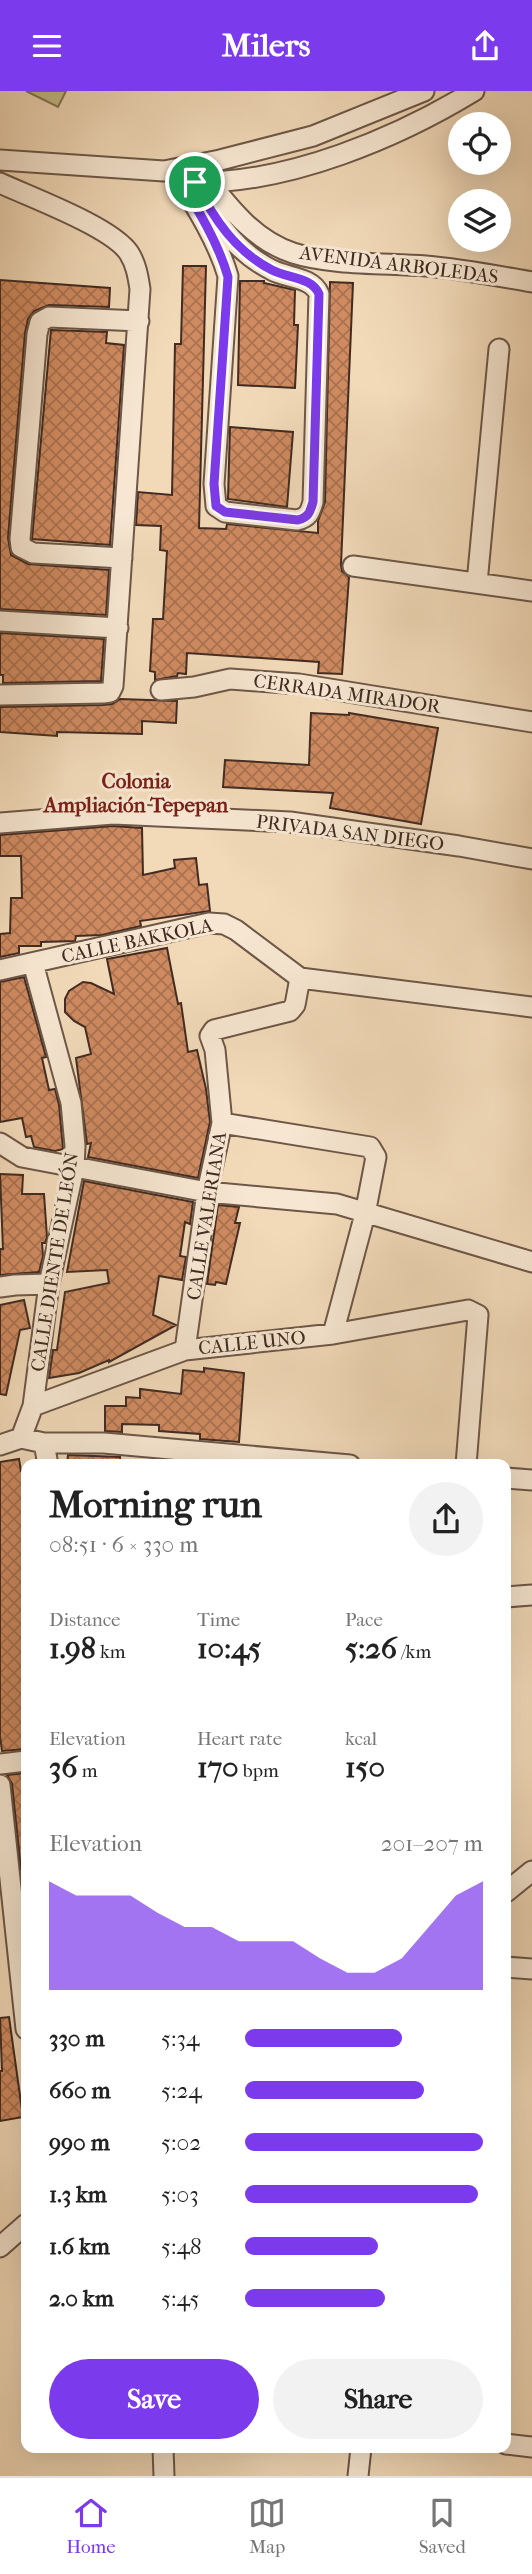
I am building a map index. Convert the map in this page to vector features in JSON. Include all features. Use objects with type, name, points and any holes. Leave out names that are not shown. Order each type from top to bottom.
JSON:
[{"type":"street","points":[[187,178],[220,160],[313,136],[424,91]]},
{"type":"street","points":[[0,160],[187,178],[263,174],[324,160],[390,137],[474,91]]},
{"type":"street","points":[[187,178],[240,249],[274,271],[310,283],[319,294],[313,502],[305,518],[298,520],[225,512],[216,506],[214,484],[228,277],[194,203],[187,178]]},
{"type":"street","name":"AVENIDA ARBOLEDAS","points":[[187,178],[254,232],[293,253],[321,259],[453,268],[532,282]]},
{"type":"street","points":[[0,183],[107,234],[127,250],[137,268],[140,289],[113,686],[110,692],[0,695]]},
{"type":"street","points":[[122,558],[33,553],[21,547],[20,539],[40,322],[49,317],[139,321]]},
{"type":"street","points":[[477,583],[499,349]]},
{"type":"street","points":[[353,566],[532,591]]},
{"type":"street","points":[[0,621],[118,628]]},
{"type":"street","name":"CERRADA MIRADOR","points":[[161,689],[194,687],[230,680],[299,684],[532,722]]},
{"type":"street","name":"PRIVADA SAN DIEGO","points":[[0,823],[113,814],[290,822],[532,859]]},
{"type":"street","name":"CALLE BAKKOLA","points":[[0,970],[209,923],[224,924],[236,930],[300,978]]},
{"type":"street","name":"CALLE DIENTE DE LEÓN","points":[[21,1438],[33,1406],[49,1284],[74,1168],[75,1146],[71,1103],[33,963]]},
{"type":"street","points":[[300,978],[532,1007]]},
{"type":"street","name":"CALLE VALERIANA","points":[[185,1350],[207,1192],[222,1123],[215,1050],[210,1036],[214,1030],[290,1011],[295,1005],[300,978]]},
{"type":"street","points":[[222,1123],[370,1147],[376,1157],[365,1214],[333,1334]]},
{"type":"street","points":[[0,1143],[22,1157],[74,1168],[207,1192],[337,1204],[532,1262]]},
{"type":"street","points":[[0,1287],[49,1284]]},
{"type":"street","name":"CALLE UNO","points":[[33,1406],[185,1350],[333,1334],[468,1310],[478,1315],[466,1459]]},
{"type":"street","points":[[0,1445],[21,1438],[44,1443],[104,1443],[283,1459]]},
{"type":"street","points":[[44,1443],[47,1459]]},
{"type":"street","points":[[511,1478],[532,1480]]},
{"type":"street","points":[[511,1597],[532,1595]]},
{"type":"street","points":[[0,1764],[21,1762]]},
{"type":"street","points":[[0,1785],[21,1982]]},
{"type":"street","points":[[511,1882],[532,1871]]},
{"type":"street","points":[[511,1967],[532,1969]]},
{"type":"street","points":[[0,2247],[21,2228]]},
{"type":"street","points":[[511,2445],[532,2447]]},
{"type":"street","points":[[163,2453],[164,2476]]},
{"type":"street","points":[[358,2476],[360,2453]]},
{"type":"shaded area","points":[[26,91],[66,91],[58,107]]},
{"type":"building","points":[[183,266],[206,266],[199,528],[226,529],[227,524],[318,533],[318,521],[325,502],[330,282],[353,283],[341,565],[342,571],[349,577],[342,674],[318,673],[319,662],[187,653],[186,674],[178,673],[177,676],[155,680],[155,672],[150,671],[153,619],[163,619],[167,551],[160,550],[161,526],[136,525],[138,492],[172,495],[175,344],[181,344]]},
{"type":"building","points":[[0,280],[110,288],[109,307],[49,305],[34,311],[28,319],[8,538],[11,555],[28,564],[109,570],[106,615],[0,609]]},
{"type":"building","points":[[240,281],[264,281],[295,290],[294,325],[298,325],[295,388],[238,385]]},
{"type":"building","points":[[51,330],[107,332],[106,343],[124,345],[110,545],[32,539]]},
{"type":"building","points":[[230,427],[293,432],[287,507],[228,499]]},
{"type":"building","points":[[0,633],[104,639],[101,681],[3,683],[3,675],[0,675]]},
{"type":"building","points":[[120,699],[177,701],[176,723],[142,721],[142,734],[57,732],[57,736],[0,732],[0,707],[103,705]]},
{"type":"building","points":[[311,713],[349,713],[438,728],[421,824],[330,808],[333,793],[223,787],[225,760],[309,765]]},
{"type":"building","points":[[113,826],[142,828],[143,875],[175,868],[174,860],[196,858],[199,885],[207,884],[210,911],[140,921],[141,926],[102,935],[76,936],[75,941],[19,946],[19,953],[0,957],[0,934],[10,933],[11,898],[22,898],[21,856],[0,856],[0,835]]},
{"type":"building","points":[[167,948],[178,1004],[181,1003],[188,1052],[197,1050],[206,1089],[210,1122],[198,1178],[88,1157],[91,1143],[87,1144],[76,1058],[91,1054],[85,1027],[65,1012],[65,999],[69,991],[83,982],[114,994],[107,959]]},
{"type":"building","points":[[24,977],[46,1057],[42,1058],[49,1090],[55,1089],[59,1105],[63,1149],[55,1151],[34,1147],[31,1136],[26,1137],[22,1118],[0,1122],[0,982]]},
{"type":"building","points":[[0,1174],[23,1175],[22,1194],[44,1194],[47,1237],[45,1243],[42,1243],[43,1256],[39,1272],[0,1275],[0,1249],[3,1249]]},
{"type":"building","points":[[84,1181],[193,1202],[190,1224],[185,1222],[180,1256],[186,1257],[182,1280],[159,1276],[153,1315],[176,1325],[109,1362],[79,1373],[49,1378],[53,1350],[57,1350],[65,1292],[109,1283],[107,1270],[67,1272]]},
{"type":"building","points":[[218,1205],[239,1207],[235,1223],[240,1223],[226,1284],[216,1282],[215,1285],[207,1284]]},
{"type":"building","points":[[24,1300],[30,1328],[20,1330],[6,1395],[0,1394],[0,1305]]},
{"type":"building","points":[[204,1368],[244,1373],[239,1442],[200,1439],[200,1434],[159,1431],[159,1425],[122,1424],[122,1432],[105,1431],[105,1406],[126,1406],[126,1397],[140,1398],[140,1389],[181,1394],[183,1370],[204,1372]]},
{"type":"building","points":[[68,1455],[120,1457],[120,1459],[68,1459]]},
{"type":"building","points":[[19,1459],[21,1471],[21,1749],[2,1751],[0,1736],[0,1462]]},
{"type":"building","points":[[21,1774],[21,1870],[12,1784],[7,1775]]},
{"type":"building","points":[[9,2017],[21,2117],[0,2121],[2,2071],[0,2018]]},
{"type":"district","name":"Colonia Ampliación Tepepan","points":[[136,793]]},
{"type":"route","points":[[178,178],[195,182],[221,227],[240,249],[274,271],[314,285],[319,294],[313,502],[305,518],[298,520],[225,512],[216,506],[214,484],[228,277],[194,203],[178,178]]}]
